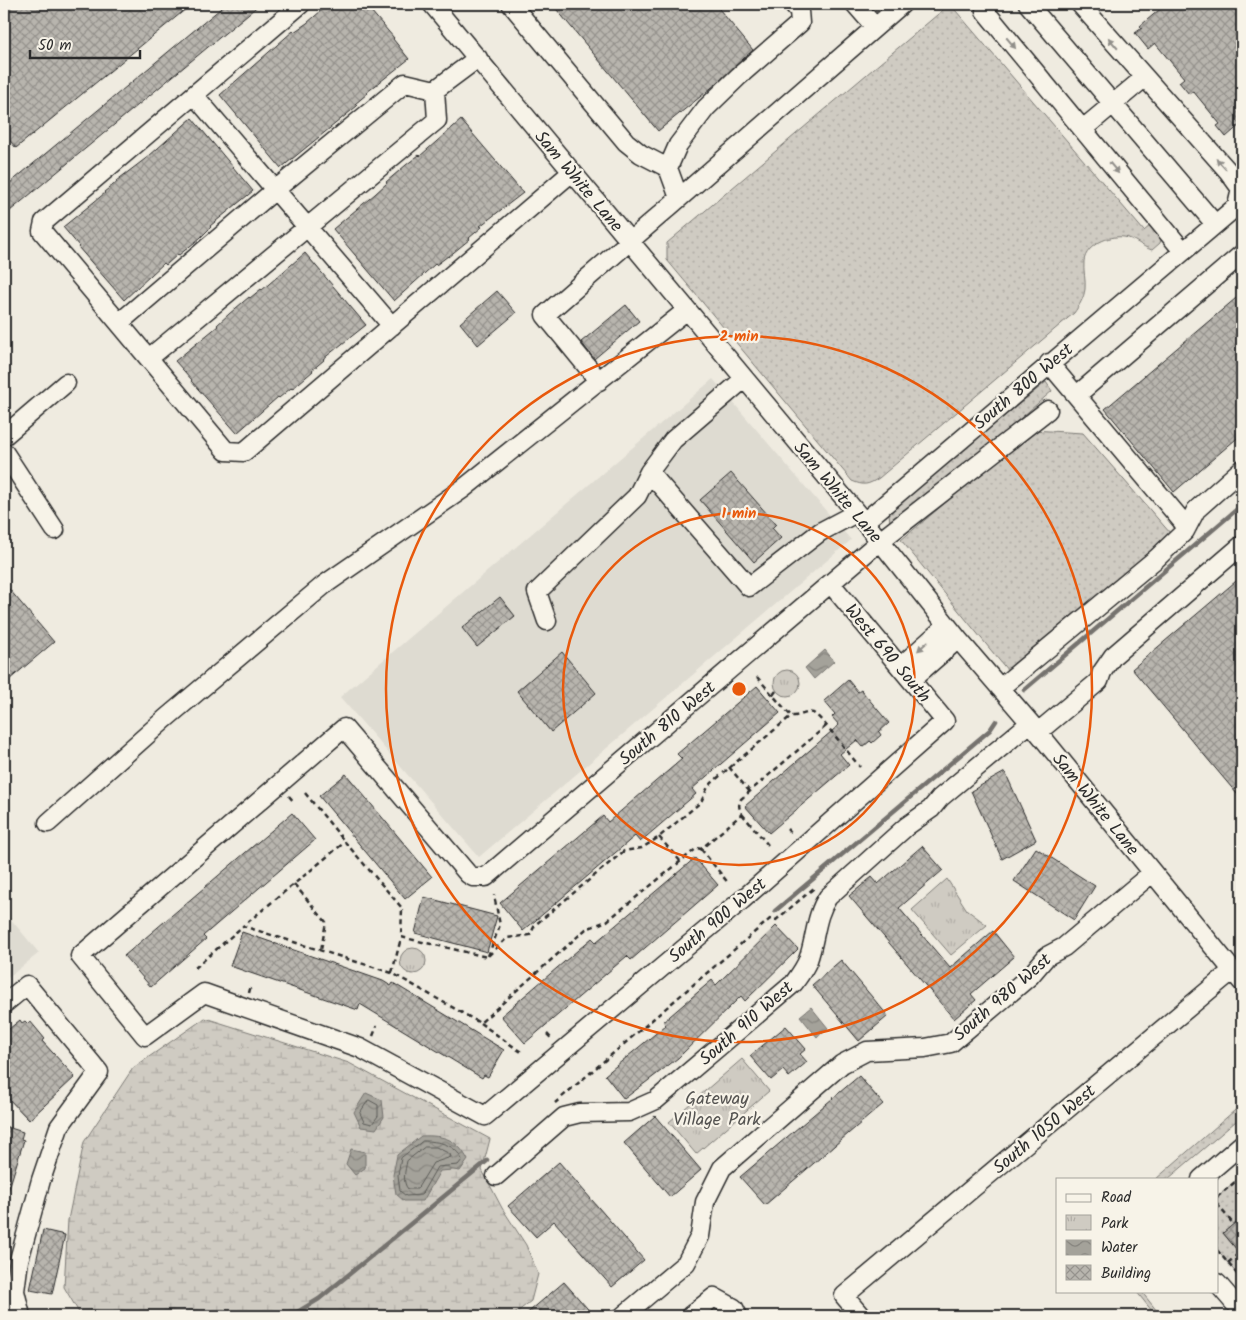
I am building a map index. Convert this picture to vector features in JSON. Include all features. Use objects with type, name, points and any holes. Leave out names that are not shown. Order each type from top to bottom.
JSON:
[{"type":"street","points":[[301,4],[44,222],[42,231],[226,451],[244,452],[572,172]]},
{"type":"street","name":"Sam White Lane","points":[[432,4],[880,541],[958,639],[1034,728],[1237,976]]},
{"type":"street","points":[[512,4],[626,142],[641,154],[668,168],[679,198]]},
{"type":"street","points":[[668,168],[678,145],[706,108],[739,76],[800,23],[800,11],[793,4]]},
{"type":"street","points":[[855,4],[875,27]]},
{"type":"street","points":[[599,381],[545,315],[902,4]]},
{"type":"street","points":[[987,4],[984,12],[1184,251]]},
{"type":"street","points":[[1028,4],[1215,224]]},
{"type":"street","points":[[1080,4],[1228,171],[1241,189],[1240,203]]},
{"type":"street","points":[[119,323],[275,190],[405,83],[435,90],[478,58]]},
{"type":"street","points":[[1083,130],[1112,103],[1144,78]]},
{"type":"street","points":[[149,358],[437,120],[435,90]]},
{"type":"street","points":[[194,95],[392,326]]},
{"type":"street","name":"South 800 West","points":[[649,472],[749,587],[820,532],[860,518],[1240,203]]},
{"type":"street","points":[[1077,395],[1242,254]]},
{"type":"street","points":[[48,823],[165,719],[324,585],[464,488],[687,310]]},
{"type":"street","points":[[1049,363],[1187,527]]},
{"type":"street","points":[[547,621],[537,592],[637,496],[649,472],[673,440],[744,378]]},
{"type":"street","points":[[4,436],[66,383]]},
{"type":"street","name":"South 810 West","points":[[485,1116],[360,1048],[204,993],[145,1036],[80,956],[344,728],[468,874],[473,877],[486,877],[880,541],[1048,410]]},
{"type":"street","points":[[4,452],[56,530]]},
{"type":"street","points":[[1000,688],[1157,558],[1187,527],[1196,510],[1242,469]]},
{"type":"street","name":"South 910 West","points":[[496,1176],[564,1117],[580,1113],[629,1112],[656,1100],[794,983],[808,961],[822,906],[828,897],[907,826],[931,809],[940,798],[1099,681],[1102,672],[1113,656],[1242,544]]},
{"type":"street","name":"West 690 South","points":[[831,584],[945,721]]},
{"type":"street","points":[[905,674],[947,625]]},
{"type":"street","points":[[905,674],[958,639]]},
{"type":"street","name":"South 900 West","points":[[485,1116],[742,900],[945,721]]},
{"type":"street","name":"South 980 West","points":[[623,1316],[686,1263],[700,1236],[705,1202],[722,1168],[842,1064],[867,1051],[925,1048],[951,1043],[1030,976],[1047,956],[1064,947],[1152,873]]},
{"type":"street","name":"South 1050 West","points":[[862,1316],[844,1296],[1237,976]]},
{"type":"street","points":[[4,1004],[27,985],[99,1072],[59,1127],[11,1260],[21,1316]]},
{"type":"street","points":[[1202,1178],[1242,1144]]},
{"type":"street","points":[[1218,1284],[1242,1312]]},
{"type":"street","points":[[690,1316],[714,1297],[734,1308],[738,1316]]},
{"type":"path","points":[[757,677],[790,716],[796,717],[811,712],[816,714],[860,767]]},
{"type":"path","points":[[773,695],[776,691]]},
{"type":"path","points":[[487,957],[507,938],[530,935],[535,925],[624,851],[642,848],[658,837],[700,802],[708,787],[729,767],[790,716]]},
{"type":"path","points":[[768,845],[742,814],[739,804],[750,792],[826,726]]},
{"type":"path","points":[[729,767],[750,792]]},
{"type":"path","points":[[305,793],[344,842],[402,908],[401,937],[392,973]]},
{"type":"path","points":[[480,1023],[586,929],[607,921],[697,848],[701,849],[742,814]]},
{"type":"path","points":[[658,837],[681,862]]},
{"type":"path","points":[[195,968],[344,842]]},
{"type":"path","points":[[701,849],[729,884]]},
{"type":"path","points":[[553,1105],[770,919],[776,920],[821,882]]},
{"type":"path","points":[[294,884],[326,922],[321,950]]},
{"type":"path","points":[[487,957],[500,925],[494,895]]},
{"type":"path","points":[[243,926],[392,973],[480,1023],[524,1054]]},
{"type":"path","points":[[401,937],[487,957]]},
{"type":"path","points":[[396,957],[400,958]]},
{"type":"path","points":[[1218,1196],[1242,1176]]},
{"type":"path","points":[[1218,1205],[1234,1224]]},
{"type":"path","points":[[1218,1251],[1242,1280]]},
{"type":"path","points":[[1228,1263],[1240,1253]]},
{"type":"path","points":[[305,1316],[317,1312],[326,1316]]},
{"type":"shaded area","points":[[713,379],[851,540],[479,857],[340,697]]},
{"type":"shaded area","points":[[4,911],[39,953],[4,981]]},
{"type":"green space","points":[[950,4],[1144,231],[1152,224],[1162,236],[1160,243],[1152,250],[1131,239],[1118,237],[1105,239],[1089,250],[1084,261],[1084,292],[1081,302],[1074,313],[879,478],[869,483],[860,484],[852,481],[667,260],[667,243]]},
{"type":"green space","points":[[1046,382],[1052,391],[954,476],[890,522],[889,514],[891,509]]},
{"type":"green space","points":[[1032,430],[1083,433],[1171,534],[1008,671],[901,540]]},
{"type":"green space","points":[[787,670],[796,674],[800,683],[796,692],[787,696],[778,692],[774,683],[778,674]]},
{"type":"green space","points":[[947,879],[967,910],[987,925],[951,955],[912,910]]},
{"type":"green space","points":[[413,948],[423,951],[426,961],[423,971],[413,974],[403,971],[400,961],[403,951]]},
{"type":"green space","points":[[205,1018],[349,1063],[490,1139],[482,1170],[502,1208],[526,1245],[538,1274],[531,1301],[512,1316],[81,1316],[64,1287],[68,1220],[84,1142],[133,1068]]},
{"type":"green space","name":"Gateway Village Park","points":[[742,1059],[769,1091],[696,1154],[669,1122]]},
{"type":"green space","points":[[1242,1104],[1242,1116],[1169,1178],[1157,1178]]},
{"type":"green space","points":[[1242,1175],[1242,1217],[1223,1233],[1242,1256],[1242,1280],[1218,1251],[1218,1196]]},
{"type":"green space","points":[[1137,1292],[1142,1292],[1161,1316],[1156,1316]]},
{"type":"water","points":[[825,650],[834,661],[814,679],[805,668]]},
{"type":"water","points":[[811,1007],[828,1028],[817,1037],[800,1016]]},
{"type":"water","points":[[366,1093],[382,1100],[384,1117],[376,1129],[361,1127],[354,1112]]},
{"type":"water","points":[[421,1136],[437,1136],[449,1140],[459,1147],[468,1160],[460,1171],[440,1171],[423,1201],[404,1201],[396,1194],[393,1175],[397,1155]]},
{"type":"water","points":[[351,1149],[365,1152],[365,1168],[355,1175],[346,1164]]},
{"type":"building","points":[[4,4],[192,4],[16,148],[4,134]]},
{"type":"building","points":[[226,4],[260,4],[4,216],[4,175],[10,183]]},
{"type":"building","points":[[329,4],[365,4],[409,59],[366,93],[355,104],[357,106],[281,168],[220,95],[293,31],[307,23]]},
{"type":"building","points":[[552,4],[715,4],[753,50],[716,84],[658,131]]},
{"type":"building","points":[[1166,4],[1242,4],[1242,123],[1226,137],[1217,126],[1220,124],[1193,91],[1189,94],[1179,82],[1184,78],[1155,43],[1148,49],[1135,33],[1142,28],[1140,26]]},
{"type":"building","points":[[192,118],[253,191],[210,226],[200,238],[179,255],[166,265],[164,263],[124,300],[63,227]]},
{"type":"building","points":[[461,120],[523,193],[480,226],[482,227],[470,239],[448,257],[435,264],[394,301],[333,229]]},
{"type":"building","points":[[305,253],[366,325],[323,359],[313,371],[292,389],[278,397],[237,433],[175,361],[218,326],[249,297],[262,290]]},
{"type":"building","points":[[497,291],[516,313],[478,345],[460,323]]},
{"type":"building","points":[[1242,293],[1242,434],[1174,492],[1105,409]]},
{"type":"building","points":[[626,305],[639,321],[594,359],[581,342]]},
{"type":"building","points":[[731,473],[776,524],[772,528],[781,538],[754,562],[700,500]]},
{"type":"building","points":[[1242,576],[1242,800],[1132,669]]},
{"type":"building","points":[[4,583],[54,642],[9,680],[4,673]]},
{"type":"building","points":[[500,597],[515,616],[477,647],[462,628]]},
{"type":"building","points":[[562,652],[596,693],[551,732],[517,691]]},
{"type":"building","points":[[848,680],[858,692],[861,690],[889,723],[879,732],[881,735],[872,743],[870,741],[863,747],[857,740],[840,754],[849,765],[769,833],[745,806],[839,725],[832,717],[835,714],[824,701]]},
{"type":"building","points":[[757,686],[780,713],[692,789],[696,794],[640,842],[635,836],[523,931],[500,903],[603,816],[608,822],[682,759],[677,754]]},
{"type":"building","points":[[1005,772],[1036,840],[1002,859],[971,791]]},
{"type":"building","points":[[346,774],[432,877],[405,899],[319,796]]},
{"type":"building","points":[[292,813],[315,840],[203,936],[206,939],[151,987],[124,956]]},
{"type":"building","points":[[922,846],[943,870],[899,908],[950,968],[993,931],[1014,957],[971,994],[976,1000],[954,1019],[849,896],[872,877],[878,884]]},
{"type":"building","points":[[1036,848],[1095,886],[1074,920],[1014,881]]},
{"type":"building","points":[[695,858],[718,885],[631,960],[627,956],[525,1043],[501,1016],[592,938],[596,942]]},
{"type":"building","points":[[424,897],[497,916],[487,952],[415,933]]},
{"type":"building","points":[[776,926],[798,949],[745,1001],[741,996],[678,1058],[624,1099],[605,1075],[666,1025],[663,1022],[712,980],[716,985]]},
{"type":"building","points":[[242,932],[383,981],[391,986],[393,983],[504,1050],[488,1077],[484,1075],[482,1078],[360,1004],[358,1010],[230,966]]},
{"type":"building","points":[[841,960],[888,1016],[859,1041],[812,985]]},
{"type":"building","points":[[20,1020],[22,1023],[25,1021],[28,1024],[30,1021],[45,1039],[42,1041],[75,1077],[29,1120],[4,1094],[4,1033]]},
{"type":"building","points":[[786,1026],[806,1049],[800,1054],[807,1062],[789,1077],[783,1070],[771,1080],[750,1056]]},
{"type":"building","points":[[859,1076],[883,1104],[765,1205],[740,1177]]},
{"type":"building","points":[[655,1116],[701,1170],[670,1197],[624,1143]]},
{"type":"building","points":[[4,1126],[23,1132],[21,1139],[24,1140],[6,1198],[4,1197]]},
{"type":"building","points":[[559,1162],[644,1260],[612,1287],[554,1221],[536,1237],[508,1206]]},
{"type":"building","points":[[1242,1217],[1242,1256],[1223,1233]]},
{"type":"building","points":[[43,1230],[65,1235],[52,1294],[30,1290]]},
{"type":"building","points":[[564,1282],[594,1316],[524,1316]]},
{"type":"waterway","points":[[1024,690],[1242,505]]},
{"type":"waterway","points":[[775,911],[990,730],[996,721]]},
{"type":"waterway","points":[[291,1316],[319,1299],[487,1161]]}]
